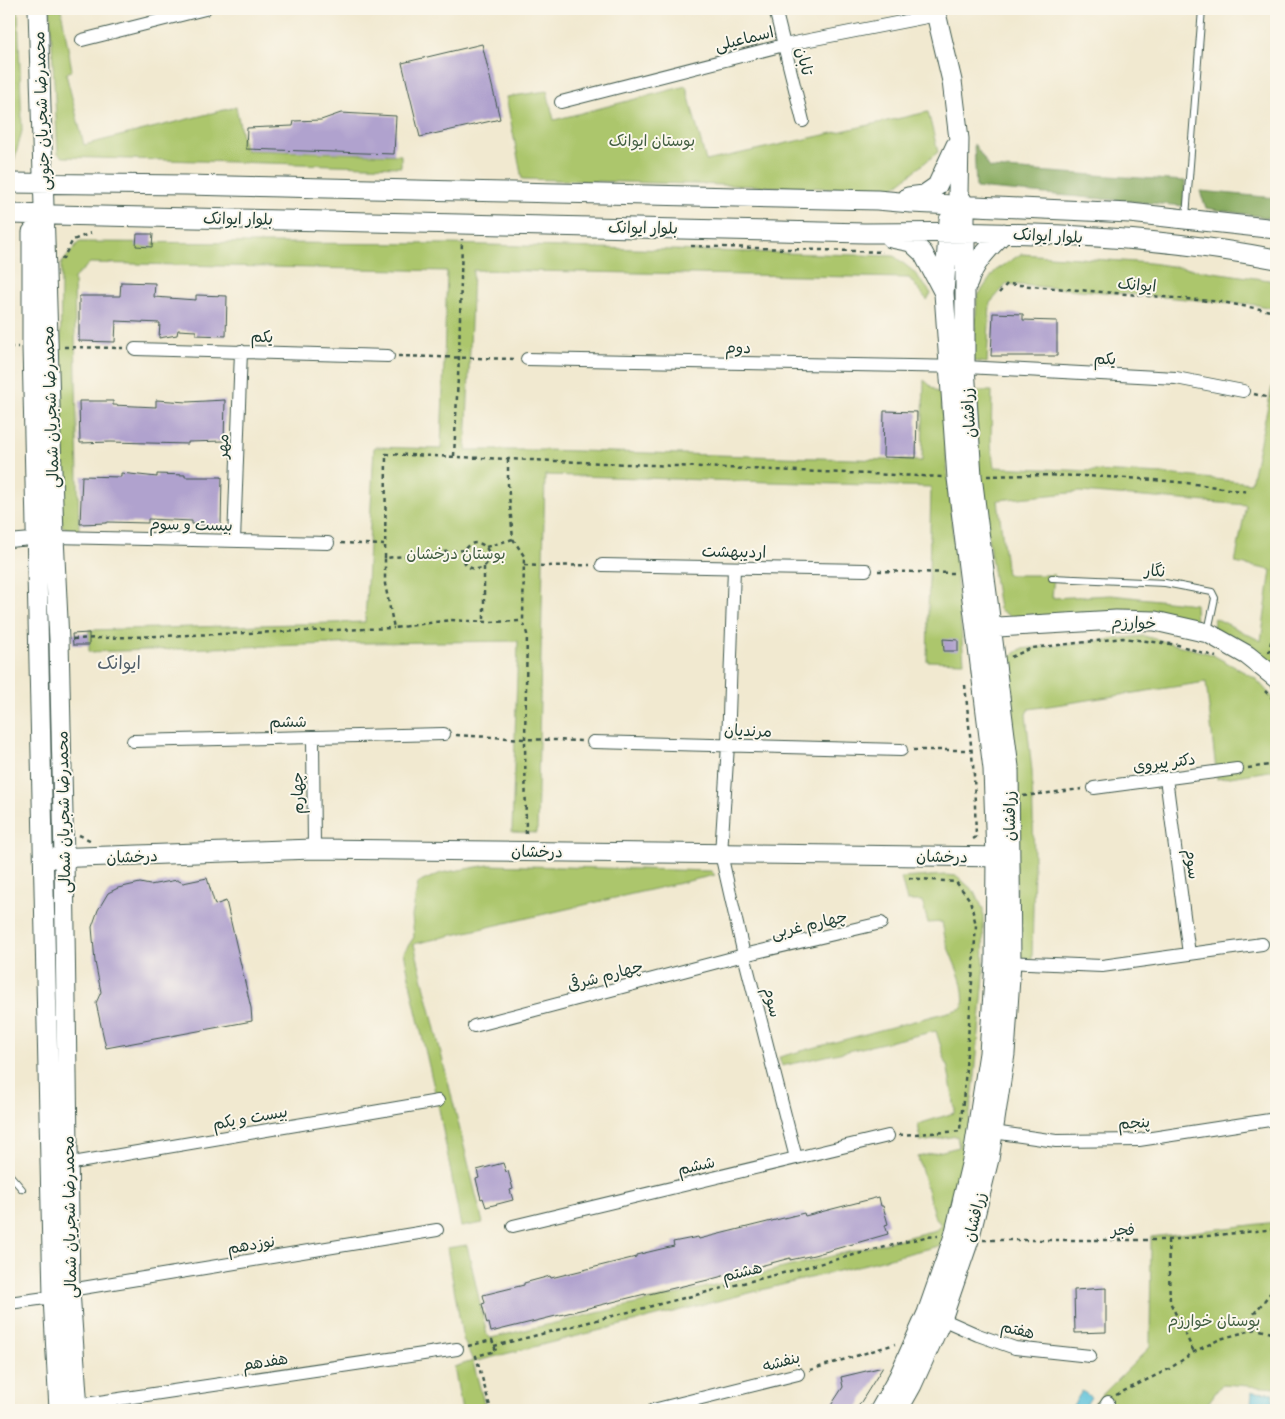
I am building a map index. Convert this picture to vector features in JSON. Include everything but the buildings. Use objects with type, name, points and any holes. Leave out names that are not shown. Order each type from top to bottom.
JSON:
[{"type":"street","name":"محمدرضا شجریان جنوبی","points":[[27,9],[38,182]]},
{"type":"street","name":"محمدرضا شجریان جنوبی","points":[[38,9],[38,182]]},
{"type":"street","points":[[82,40],[200,9]]},
{"type":"street","name":"تابان","points":[[775,9],[803,121]]},
{"type":"street","points":[[936,12],[952,81],[959,139],[957,232]]},
{"type":"street","name":"اسماعیلی","points":[[561,102],[784,45],[936,12]]},
{"type":"street","points":[[877,200],[924,195],[938,186],[959,139]]},
{"type":"street","name":"بلوار ایوانک","points":[[9,183],[38,182],[958,201],[1130,212],[1276,230]]},
{"type":"street","points":[[38,182],[38,213]]},
{"type":"street","name":"بلوار ایوانک","points":[[9,214],[38,213],[865,233],[1004,232],[1128,239],[1226,249],[1276,258]]},
{"type":"street","name":"محمدرضا شجریان شمالی","points":[[38,213],[47,346],[44,858],[59,1165],[62,1294],[69,1409]]},
{"type":"street","name":"محمدرضا شجریان شمالی","points":[[38,213],[32,346],[45,538],[59,640],[64,858],[59,1165]]},
{"type":"street","name":"زرافشان","points":[[957,232],[944,293],[957,368],[969,574],[984,628],[991,750],[1003,857]]},
{"type":"street","name":"زرافشان","points":[[957,232],[965,294],[957,368]]},
{"type":"street","points":[[965,294],[971,273],[984,252],[1004,232]]},
{"type":"street","points":[[865,233],[911,242],[923,253],[944,293]]},
{"type":"street","name":"یکم","points":[[135,348],[388,356]]},
{"type":"street","name":"مهر","points":[[234,541],[241,352]]},
{"type":"street","name":"دوم","points":[[527,359],[957,368]]},
{"type":"street","name":"یکم","points":[[957,368],[1176,378],[1243,391]]},
{"type":"street","name":"زرافشان","points":[[880,1410],[898,1378],[928,1313],[973,1156],[1003,962],[1003,857],[1009,798],[1009,768],[984,628],[964,477]]},
{"type":"street","name":"بیست و سوم","points":[[9,541],[45,538],[328,543]]},
{"type":"street","name":"اردیبهشت","points":[[602,565],[866,570]]},
{"type":"street","name":"سوم","points":[[734,568],[728,745],[721,854],[744,956],[796,1158]]},
{"type":"street","name":"خوارزم","points":[[984,628],[1116,620],[1155,621],[1208,633],[1247,655],[1268,678]]},
{"type":"street","name":"ششم","points":[[134,741],[444,734]]},
{"type":"street","name":"چهارم","points":[[313,737],[314,849]]},
{"type":"street","name":"مرنديان","points":[[593,742],[901,750]]},
{"type":"street","name":"دکتر پیروی","points":[[1094,788],[1237,769]]},
{"type":"street","name":"سوم","points":[[1166,778],[1188,954]]},
{"type":"street","name":"درخشان","points":[[44,858],[314,849],[1003,857]]},
{"type":"street","name":"چهارم غربی","points":[[744,956],[881,923]]},
{"type":"street","points":[[1003,962],[1102,966],[1262,944]]},
{"type":"street","name":"چهارم شرقی","points":[[474,1026],[744,956]]},
{"type":"street","name":"بیست و یکم","points":[[59,1165],[438,1101]]},
{"type":"street","name":"پنجم","points":[[976,1133],[1056,1141],[1139,1140],[1276,1119]]},
{"type":"street","name":"ششم","points":[[513,1226],[888,1136]]},
{"type":"street","name":"نوزدهم","points":[[62,1294],[437,1230]]},
{"type":"street","name":"زرافشان","points":[[898,1410],[912,1385],[942,1319],[951,1236]]},
{"type":"street","points":[[9,1302],[62,1294]]},
{"type":"street","name":"هفتم","points":[[942,1319],[978,1335],[1015,1348],[1090,1356]]},
{"type":"street","name":"هفدهم","points":[[69,1409],[458,1349]]},
{"type":"street","name":"بنفشه","points":[[653,1410],[669,1408],[798,1374]]},
{"type":"lane","points":[[1186,218],[1202,9]]},
{"type":"lane","name":"نگار","points":[[1052,578],[1165,583],[1212,592],[1215,598],[1208,633]]},
{"type":"lane","points":[[9,1174],[22,1189]]},
{"type":"path","points":[[454,456],[463,223]]},
{"type":"path","points":[[690,246],[888,252]]},
{"type":"path","name":"ایوانک","points":[[999,294],[1007,284],[1222,302],[1276,312]]},
{"type":"path","points":[[47,346],[135,348]]},
{"type":"path","points":[[388,356],[527,359]]},
{"type":"path","points":[[394,628],[385,584],[386,454],[964,477],[1036,474],[1117,477],[1179,482],[1249,492]]},
{"type":"path","points":[[508,459],[508,484],[513,539],[524,556],[523,621],[526,634],[527,851]]},
{"type":"path","points":[[486,547],[513,539]]},
{"type":"path","points":[[484,567],[475,569],[467,566],[463,559],[466,546],[479,542],[489,551],[489,560],[484,567],[484,622]]},
{"type":"path","points":[[328,543],[384,544]]},
{"type":"path","points":[[385,558],[464,550]]},
{"type":"path","points":[[524,564],[543,566],[602,565]]},
{"type":"path","points":[[866,570],[969,574]]},
{"type":"path","points":[[1276,616],[1268,678],[1276,702]]},
{"type":"path","points":[[59,640],[394,628],[450,620],[484,622],[523,621]]},
{"type":"path","name":"خوارزم","points":[[1007,659],[1032,648],[1123,638],[1178,645],[1216,657]]},
{"type":"path","points":[[444,734],[593,742]]},
{"type":"path","points":[[901,750],[991,750]]},
{"type":"path","points":[[1237,769],[1276,764]]},
{"type":"path","points":[[1009,798],[1094,788]]},
{"type":"path","points":[[888,1136],[976,1133],[965,1081],[976,925],[970,900],[956,882],[908,878]]},
{"type":"path","name":"فجر","points":[[951,1236],[1168,1240],[1276,1229]]},
{"type":"path","name":"هشتم","points":[[494,1346],[926,1237],[951,1236]]},
{"type":"path","points":[[1168,1240],[1170,1302],[1194,1352]]},
{"type":"path","points":[[1256,1329],[1253,1315],[1276,1286]]},
{"type":"path","points":[[1105,1406],[1114,1396],[1169,1369],[1194,1352],[1220,1339],[1256,1329],[1276,1334]]},
{"type":"path","name":"بنفشه","points":[[798,1374],[916,1338]]},
{"type":"path","points":[[458,1349],[492,1340],[496,1351],[476,1356],[491,1410]]},
{"type":"green space","points":[[18,9],[22,131],[14,161],[9,163],[9,11]]},
{"type":"green space","points":[[50,9],[61,9],[72,70],[66,74],[84,145],[236,107],[245,150],[401,155],[401,167],[63,157],[58,153]]},
{"type":"green space","name":"بوستان ایوانک","points":[[686,86],[706,161],[928,112],[938,152],[891,190],[522,179],[506,97],[547,91],[554,120]]},
{"type":"green space","points":[[974,144],[990,168],[1185,181],[1184,206],[976,188]]},
{"type":"green space","points":[[1200,191],[1276,198],[1276,219],[1206,208]]},
{"type":"green space","name":"بوستان درخشان","points":[[79,242],[450,244],[894,256],[913,271],[931,293],[927,300],[909,278],[473,270],[466,450],[544,450],[922,461],[924,380],[941,395],[964,662],[927,661],[931,487],[545,475],[537,833],[512,832],[518,641],[365,643],[89,652],[89,630],[365,622],[374,447],[441,449],[447,271],[90,263],[74,278],[79,529],[75,532],[62,526],[60,402],[61,264]]},
{"type":"green space","points":[[1021,254],[1150,263],[1276,281],[1276,309],[1258,305],[1007,284],[990,303],[987,363],[973,361],[977,297],[995,271]]},
{"type":"green space","points":[[1272,387],[1276,388],[1276,674],[1212,630],[1215,618],[1261,641],[1271,570],[1235,563],[1246,505],[1080,492],[998,500],[1007,575],[1054,575],[1052,598],[1111,595],[1195,604],[1196,627],[1018,622],[999,609],[979,479],[975,391],[992,391],[991,444],[994,467],[1166,474],[1251,483]]},
{"type":"green space","points":[[1144,636],[1211,654],[1255,678],[1276,701],[1276,770],[1217,779],[1206,682],[1029,709],[1026,714],[1032,771],[1034,861],[1032,959],[1018,957],[1012,733],[1007,659],[1021,649]]},
{"type":"green space","points":[[489,865],[711,871],[715,875],[414,944],[483,1223],[461,1227],[439,1109],[404,952],[414,937],[412,916],[418,883],[441,873]]},
{"type":"green space","points":[[957,876],[975,892],[983,909],[984,977],[975,1076],[964,1158],[942,1245],[473,1362],[486,1410],[462,1410],[454,1367],[473,1361],[463,1339],[447,1248],[467,1245],[487,1335],[491,1338],[936,1230],[941,1225],[934,1215],[918,1157],[959,1147],[957,1136],[921,1142],[918,1124],[954,1113],[955,1109],[948,1069],[936,1031],[782,1066],[779,1057],[963,1008],[962,985],[946,943],[942,922],[928,923],[922,901],[907,901],[901,878]]},
{"type":"green space","name":"بوستان خوارزم","points":[[1276,1222],[1276,1388],[1222,1384],[1203,1410],[1147,1410],[1130,1402],[1115,1410],[1087,1410],[1150,1347],[1151,1237]]},
{"type":"water","points":[[1082,1391],[1091,1397],[1083,1410],[1078,1410],[1072,1407]]},
{"type":"water","points":[[1252,1392],[1274,1393],[1273,1406],[1251,1405]]},
{"type":"district","name":"ایوانک","points":[[119,663]]}]
